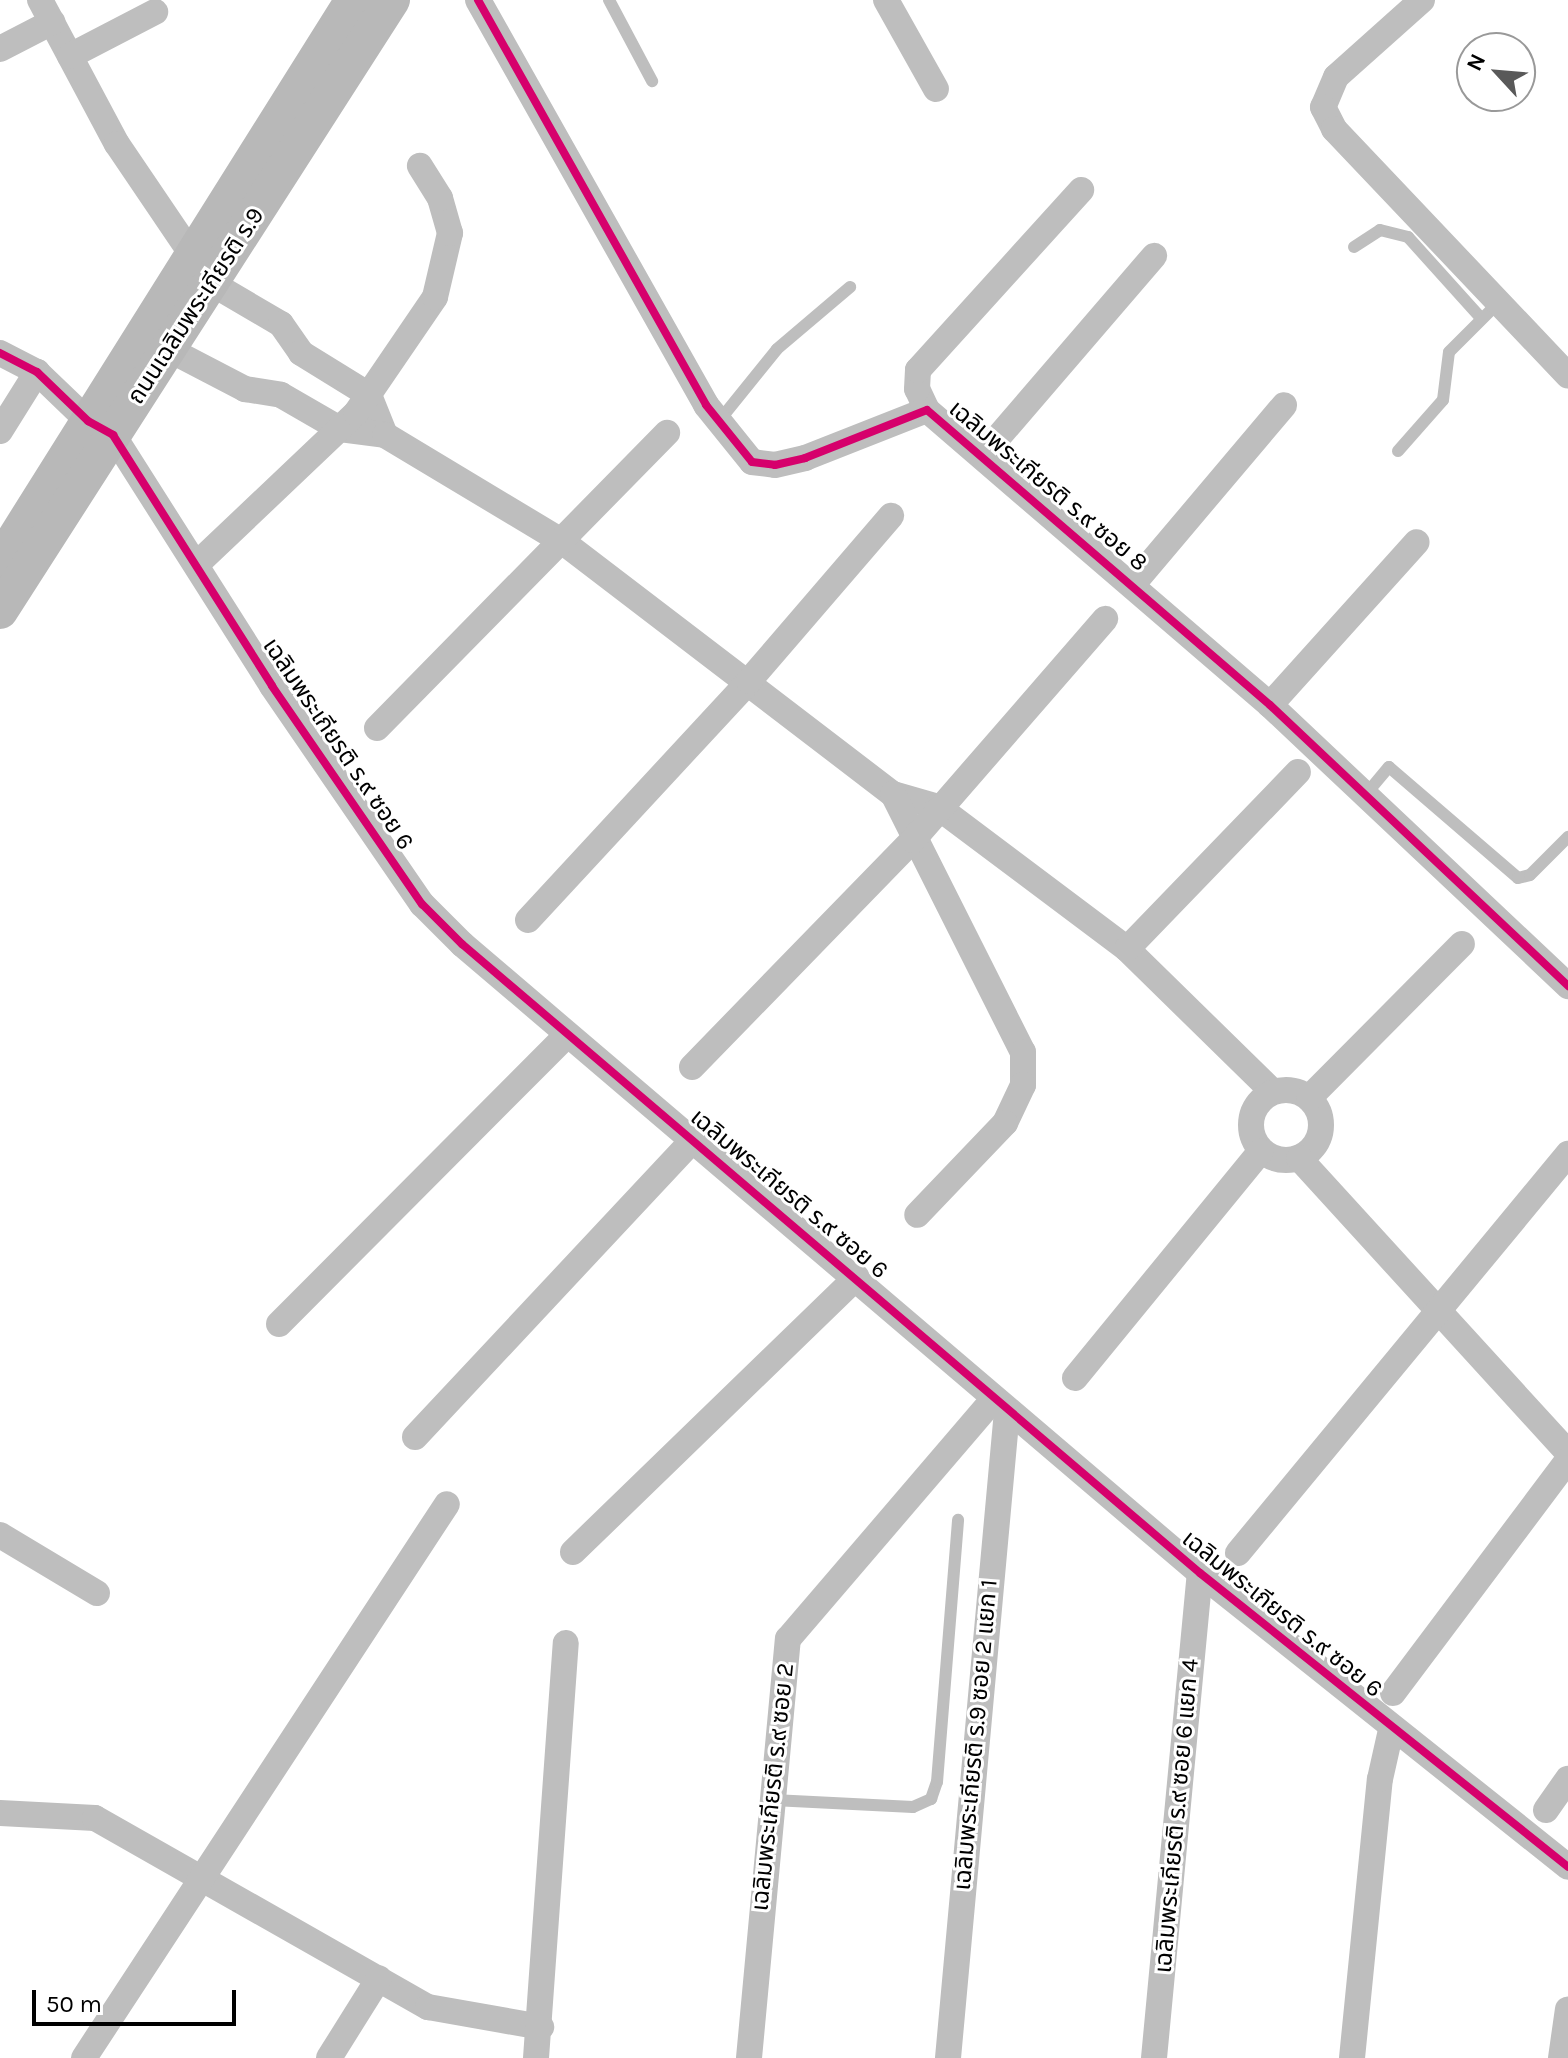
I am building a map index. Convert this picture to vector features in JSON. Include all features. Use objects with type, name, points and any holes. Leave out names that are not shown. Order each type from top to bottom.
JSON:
[{"type":"main road","name":"ถนนเฉลิมพระเกียรติ ร.9","points":[[0,611],[100,428],[201,269],[392,0]]},
{"type":"main road","name":"ถนนเฉลิมพระเกียรติ ร.9","points":[[0,562],[100,428],[170,350],[201,269],[339,8]]},
{"type":"street","name":"เฉลิมพระเกียรติ ร.๙ ซอย 8","points":[[478,0],[718,422],[752,462],[775,465],[927,410],[1133,584],[1270,705],[1367,793],[1568,986]]},
{"type":"street","points":[[886,0],[936,89]]},
{"type":"street","points":[[1422,0],[1336,77],[1323,107],[1334,129],[1489,310],[1568,376]]},
{"type":"street","points":[[0,49],[46,11],[144,189],[201,269],[281,324],[301,353],[369,395],[385,435]]},
{"type":"street","points":[[70,56],[155,12]]},
{"type":"street","points":[[198,563],[340,429],[369,395],[435,297],[446,262],[450,233],[440,198],[420,166]]},
{"type":"street","points":[[927,410],[917,389],[918,370],[1081,190]]},
{"type":"street","points":[[982,456],[1154,256]]},
{"type":"street","points":[[170,350],[245,389],[281,395],[340,429],[385,435],[563,542],[749,681],[893,794],[938,807],[1127,949],[1273,1092]]},
{"type":"street","name":"เฉลิมพระเกียรติ ร.๙ ซอย 6","points":[[0,353],[37,372],[100,428],[198,563],[272,686],[422,904],[567,1035],[857,1277],[1000,1406],[1391,1730],[1568,1867]]},
{"type":"street","points":[[0,431],[37,372]]},
{"type":"street","points":[[1133,584],[1284,405]]},
{"type":"street","points":[[377,728],[667,433]]},
{"type":"street","points":[[528,920],[749,681],[891,516]]},
{"type":"street","points":[[1270,705],[1417,542]]},
{"type":"street","points":[[692,1067],[913,840],[938,807],[1105,619]]},
{"type":"street","points":[[1127,949],[1298,772]]},
{"type":"street","points":[[893,794],[913,840],[1023,1052],[1023,1085],[1005,1123],[917,1215]]},
{"type":"street","points":[[1309,1098],[1462,944]]},
{"type":"street","points":[[279,1324],[567,1035]]},
{"type":"street","points":[[1292,1089],[1309,1098],[1320,1113],[1322,1131],[1314,1148],[1299,1158],[1279,1160],[1261,1151],[1252,1136],[1251,1119],[1259,1102],[1273,1092],[1292,1089]]},
{"type":"street","points":[[415,1437],[694,1139]]},
{"type":"street","points":[[1075,1378],[1261,1151]]},
{"type":"street","points":[[1238,1553],[1439,1306],[1568,1154]]},
{"type":"street","points":[[1299,1158],[1439,1306],[1568,1453]]},
{"type":"street","points":[[573,1552],[857,1277]]},
{"type":"street","name":"เฉลิมพระเกียรติ ร.๙ ซอย 2","points":[[749,2058],[769,1799],[788,1639],[1000,1406]]},
{"type":"street","name":"เฉลิมพระเกียรติ ร.9 ซอย 2 แยก 1","points":[[948,2058],[1000,1406]]},
{"type":"street","points":[[1393,1693],[1568,1460]]},
{"type":"street","points":[[84,2058],[447,1504]]},
{"type":"street","points":[[0,1535],[97,1593]]},
{"type":"street","name":"เฉลิมพระเกียรติ ร.๙ ซอย 6 แยก 4","points":[[1154,2058],[1200,1573]]},
{"type":"street","points":[[536,2058],[541,2027],[566,1643]]},
{"type":"street","points":[[1352,2058],[1380,1779],[1391,1730]]},
{"type":"street","points":[[1546,1810],[1568,1779]]},
{"type":"street","points":[[0,1813],[95,1818],[428,2007],[541,2027]]},
{"type":"street","points":[[329,2058],[379,1978]]},
{"type":"street","points":[[1561,2058],[1568,2009]]},
{"type":"lane","points":[[609,0],[652,81]]},
{"type":"lane","points":[[1354,247],[1380,230],[1408,237],[1489,310],[1449,352],[1437,411],[1398,451]]},
{"type":"lane","points":[[718,422],[777,349],[850,287]]},
{"type":"lane","points":[[1367,793],[1389,767],[1518,878],[1530,875],[1568,837]]},
{"type":"lane","points":[[769,1799],[913,1807],[931,1799],[937,1782],[958,1520]]},
{"type":"cycle path","points":[[478,0],[706,405],[752,462],[775,465],[805,458],[927,410],[1270,705],[1568,986]]},
{"type":"cycle path","points":[[0,353],[37,372],[88,421],[113,435],[272,686],[422,904],[462,944],[1200,1573],[1568,1867]]}]
